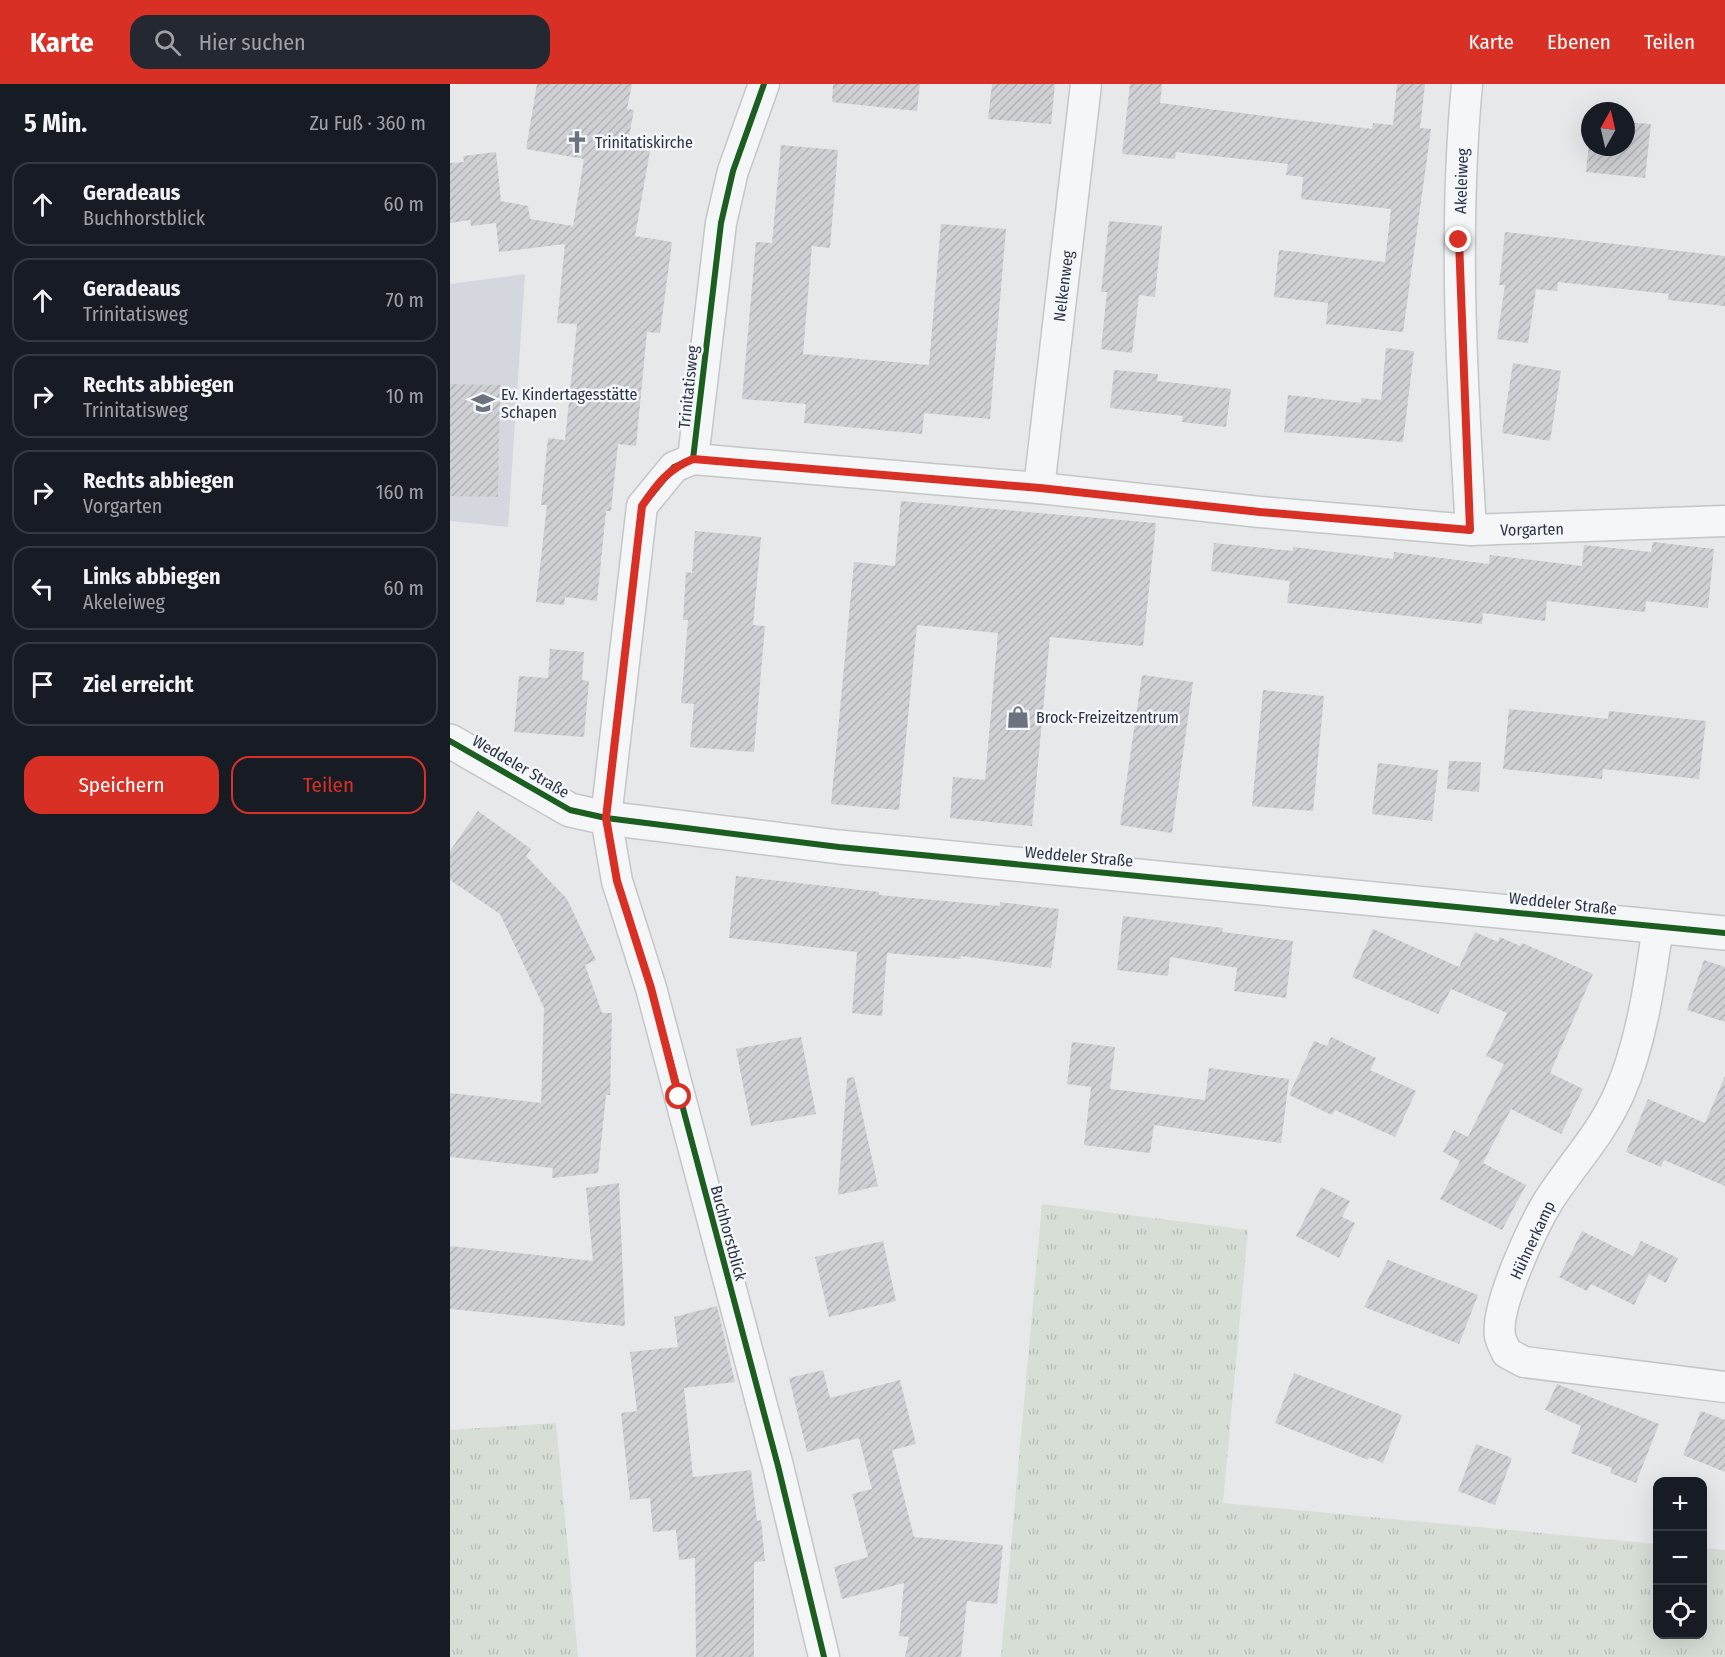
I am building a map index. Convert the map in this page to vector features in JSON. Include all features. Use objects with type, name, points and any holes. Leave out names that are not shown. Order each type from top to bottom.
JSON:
[{"type":"street","name":"Trinitatisweg","points":[[693,459],[721,223],[733,171],[764,84]]},
{"type":"street","name":"Nelkenweg","points":[[1040,488],[1086,84]]},
{"type":"street","name":"Akeleiweg","points":[[1467,84],[1461,150],[1459,240],[1470,530]]},
{"type":"street","name":"Vorgarten","points":[[693,459],[1040,488],[1260,512],[1470,530],[1725,521]]},
{"type":"street","points":[[606,818],[642,506],[674,467],[693,459]]},
{"type":"street","name":"Weddeler Straße","points":[[450,741],[570,810],[606,818],[838,847],[1725,933]]},
{"type":"street","name":"Buchhorstblick","points":[[606,818],[617,881],[651,988],[778,1466],[824,1657]]},
{"type":"street","name":"Hühnerkamp","points":[[1658,926],[1641,1020],[1619,1092],[1598,1135],[1550,1200],[1530,1237],[1503,1311],[1500,1335],[1507,1353],[1524,1362],[1725,1387]]},
{"type":"shaded area","name":"Ev. Kindertagesstätte Schapen","points":[[525,274],[508,527],[450,521],[450,284]]},
{"type":"green space","points":[[1042,1204],[1248,1230],[1223,1503],[1653,1544],[1653,1639],[1707,1639],[1707,1548],[1725,1550],[1725,1657],[1001,1657]]},
{"type":"green space","points":[[556,1423],[578,1657],[450,1657],[450,1430]]},
{"type":"building","points":[[537,84],[632,84],[627,109],[634,110],[627,147],[650,151],[635,236],[672,242],[660,333],[647,332],[636,446],[618,444],[611,511],[606,511],[597,601],[565,597],[564,605],[536,602],[547,505],[541,505],[548,438],[565,440],[577,324],[557,323],[565,244],[499,252],[496,223],[471,226],[470,220],[450,223],[450,163],[464,162],[463,156],[496,152],[501,201],[528,206],[530,219],[573,226],[584,159],[526,149]]},
{"type":"building","points":[[833,84],[920,84],[917,111],[832,102]]},
{"type":"building","points":[[992,84],[1055,84],[1051,124],[988,119]]},
{"type":"building","points":[[1130,84],[1162,84],[1160,103],[1372,129],[1373,123],[1393,125],[1397,84],[1425,84],[1420,128],[1431,129],[1403,332],[1326,324],[1328,303],[1274,297],[1279,250],[1385,262],[1391,209],[1301,199],[1303,177],[1286,175],[1288,164],[1176,152],[1175,159],[1122,154]]},
{"type":"building","points":[[1635,123],[1651,124],[1645,178],[1586,172],[1588,156],[1635,156]]},
{"type":"building","points":[[781,145],[838,150],[830,248],[812,246],[803,354],[929,365],[941,224],[1006,229],[990,419],[924,413],[922,434],[804,423],[806,404],[742,399],[756,242],[772,243]]},
{"type":"building","points":[[1109,221],[1162,226],[1155,297],[1139,295],[1132,353],[1101,349],[1107,292],[1101,292]]},
{"type":"building","points":[[1505,232],[1725,256],[1725,306],[1668,300],[1669,294],[1558,282],[1557,291],[1536,289],[1528,343],[1497,339],[1505,285],[1499,285]]},
{"type":"building","points":[[1386,348],[1414,351],[1403,442],[1284,432],[1288,395],[1361,403],[1361,398],[1381,400]]},
{"type":"building","points":[[1513,363],[1561,371],[1550,441],[1502,433]]},
{"type":"building","points":[[1114,370],[1158,374],[1157,381],[1231,389],[1226,427],[1182,422],[1183,416],[1110,408]]},
{"type":"building","points":[[450,384],[500,385],[498,497],[450,496]]},
{"type":"building","points":[[901,501],[1156,523],[1143,646],[1050,637],[1032,826],[950,818],[953,777],[985,780],[998,633],[917,625],[899,810],[831,804],[854,562],[895,566]]},
{"type":"building","points":[[695,531],[761,537],[753,625],[765,626],[754,752],[690,747],[694,704],[681,703],[688,620],[683,620],[686,572],[692,573]]},
{"type":"building","points":[[1653,542],[1714,549],[1708,608],[1646,601],[1645,612],[1547,601],[1545,621],[1483,613],[1482,624],[1287,603],[1290,581],[1211,571],[1214,543],[1293,551],[1293,547],[1393,559],[1394,552],[1489,564],[1490,555],[1582,566],[1584,545],[1651,552]]},
{"type":"building","points":[[550,649],[584,652],[582,680],[589,681],[584,737],[514,732],[519,676],[548,678]]},
{"type":"building","points":[[1142,675],[1193,682],[1172,833],[1120,825]]},
{"type":"building","points":[[1263,690],[1324,696],[1313,811],[1252,806]]},
{"type":"building","points":[[1509,709],[1608,719],[1609,711],[1706,721],[1699,779],[1603,769],[1602,779],[1503,769]]},
{"type":"building","points":[[1449,761],[1481,762],[1479,792],[1447,789]]},
{"type":"building","points":[[1378,763],[1438,770],[1432,821],[1372,814]]},
{"type":"building","points":[[478,811],[531,849],[526,856],[567,899],[596,960],[585,965],[602,1013],[612,1013],[610,1095],[606,1095],[598,1173],[552,1178],[553,1168],[450,1157],[450,1093],[541,1103],[544,1008],[500,914],[450,880],[450,851]]},
{"type":"building","points":[[736,876],[879,892],[879,895],[1000,906],[1000,902],[1059,909],[1051,968],[961,956],[960,959],[887,953],[882,1016],[852,1013],[857,952],[729,938]]},
{"type":"building","points":[[1123,916],[1223,928],[1222,932],[1293,941],[1286,998],[1234,991],[1237,968],[1170,957],[1168,976],[1117,970]]},
{"type":"building","points":[[1373,929],[1459,967],[1475,932],[1498,942],[1500,937],[1520,946],[1522,943],[1593,974],[1550,1073],[1583,1089],[1561,1134],[1511,1109],[1483,1163],[1526,1185],[1502,1230],[1440,1199],[1460,1161],[1443,1152],[1454,1130],[1468,1137],[1504,1064],[1486,1056],[1507,1013],[1451,989],[1438,1014],[1352,977]]},
{"type":"building","points":[[1704,960],[1725,967],[1725,1022],[1687,1010]]},
{"type":"building","points":[[801,1037],[816,1114],[751,1126],[736,1049]]},
{"type":"building","points":[[1331,1037],[1376,1058],[1370,1070],[1416,1091],[1395,1137],[1335,1110],[1332,1115],[1289,1095],[1314,1041],[1327,1046]]},
{"type":"building","points":[[1072,1042],[1115,1047],[1110,1089],[1205,1100],[1209,1068],[1289,1079],[1281,1143],[1154,1125],[1150,1153],[1084,1145],[1091,1087],[1067,1084]]},
{"type":"building","points":[[1725,1076],[1725,1186],[1664,1160],[1661,1167],[1626,1152],[1648,1099],[1705,1123]]},
{"type":"building","points":[[854,1077],[878,1186],[838,1195],[847,1078]]},
{"type":"building","points":[[619,1183],[625,1326],[450,1309],[450,1246],[593,1261],[586,1188]]},
{"type":"building","points":[[1321,1187],[1350,1201],[1342,1217],[1355,1223],[1339,1258],[1296,1236]]},
{"type":"building","points":[[1582,1231],[1633,1256],[1641,1241],[1678,1258],[1666,1283],[1649,1274],[1634,1305],[1591,1284],[1587,1291],[1559,1277]]},
{"type":"building","points":[[883,1241],[896,1301],[829,1317],[815,1257]]},
{"type":"building","points":[[1388,1260],[1478,1295],[1459,1344],[1364,1307]]},
{"type":"building","points":[[717,1306],[735,1382],[684,1388],[693,1477],[751,1470],[757,1521],[761,1520],[765,1561],[754,1562],[754,1657],[696,1657],[695,1558],[679,1560],[676,1530],[653,1532],[650,1498],[630,1500],[621,1413],[637,1411],[630,1352],[678,1347],[674,1317]]},
{"type":"building","points":[[823,1370],[830,1398],[900,1380],[916,1444],[892,1450],[914,1537],[1003,1545],[997,1604],[967,1601],[961,1657],[905,1657],[909,1637],[899,1636],[904,1583],[842,1599],[834,1567],[868,1557],[852,1494],[872,1489],[859,1438],[807,1452],[789,1378]]},
{"type":"building","points":[[1294,1373],[1402,1415],[1383,1463],[1369,1457],[1368,1460],[1275,1423]]},
{"type":"building","points":[[1557,1384],[1659,1424],[1636,1483],[1610,1473],[1612,1468],[1571,1453],[1581,1426],[1545,1410]]},
{"type":"building","points":[[1701,1411],[1725,1420],[1725,1472],[1683,1455]]},
{"type":"building","points":[[1476,1444],[1512,1458],[1495,1505],[1458,1491]]},
{"type":"cycle path","points":[[764,84],[733,171],[721,223],[693,459],[674,467],[642,506],[606,818],[617,881],[651,988],[778,1466],[824,1657]]},
{"type":"cycle path","points":[[450,741],[570,810],[606,818],[839,847],[1725,933]]},
{"type":"place","name":"Trinitatiskirche","points":[[577,142]]},
{"type":"place","name":"Ev. Kindertagesstätte Schapen","points":[[483,403]]},
{"type":"place","name":"Brock-Freizeitzentrum","points":[[1018,717]]},
{"type":"route","points":[[679,1097],[651,988],[617,881],[606,818],[642,506],[656,486],[674,467],[693,459],[1040,488],[1260,512],[1470,530],[1459,240]]}]
